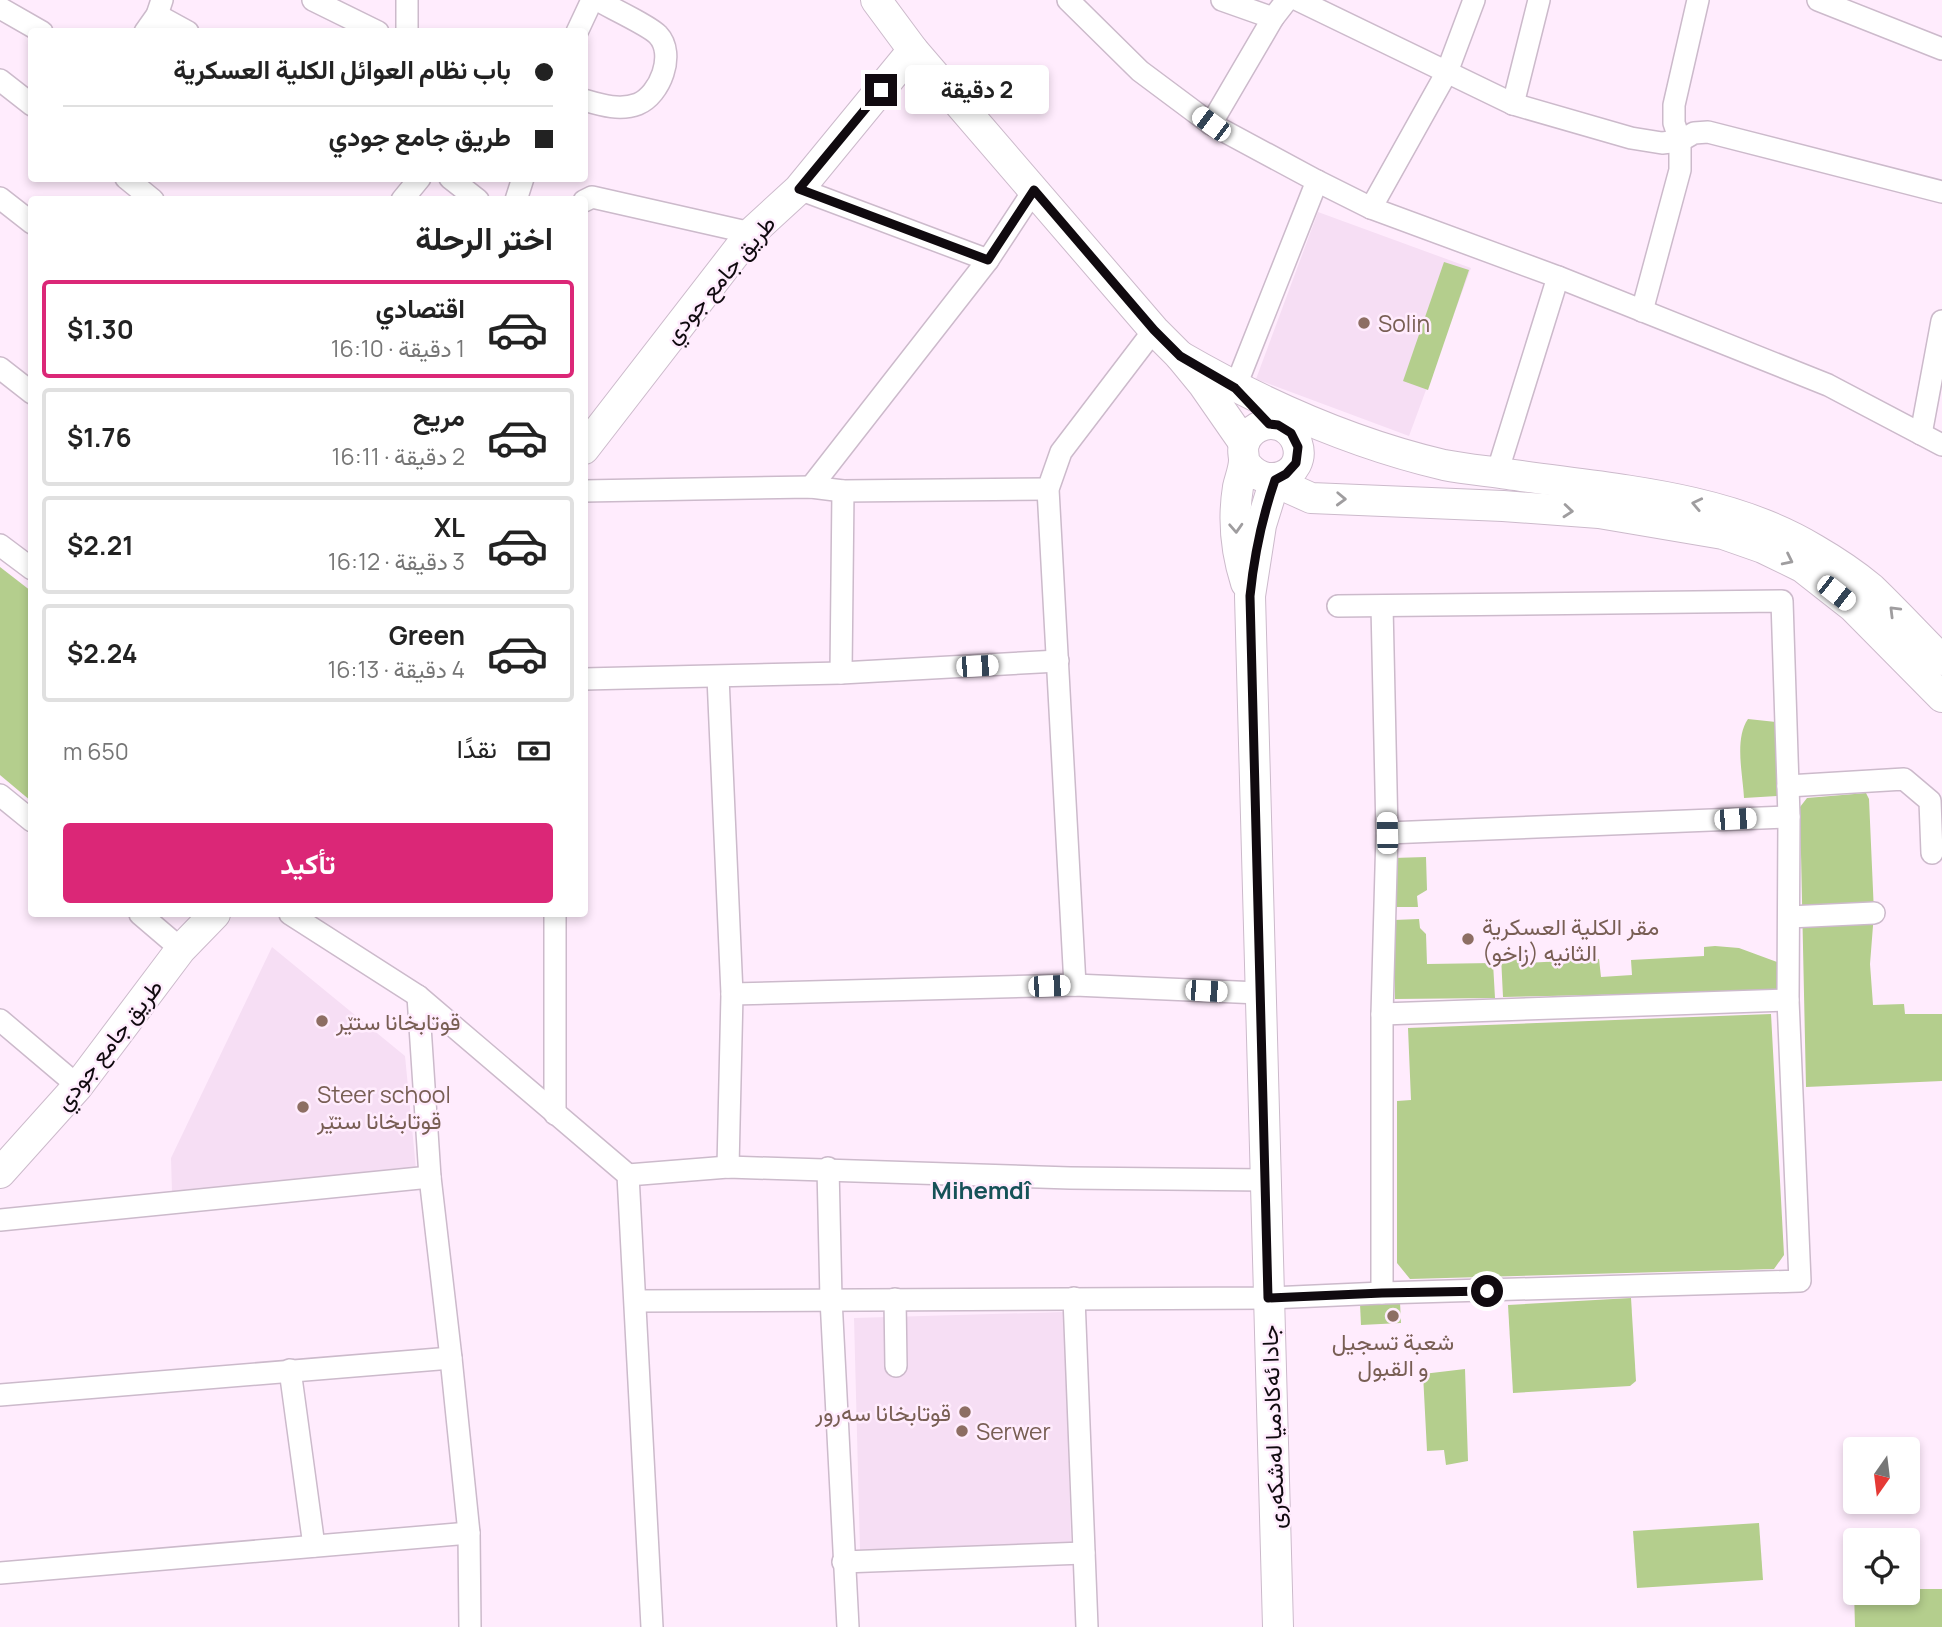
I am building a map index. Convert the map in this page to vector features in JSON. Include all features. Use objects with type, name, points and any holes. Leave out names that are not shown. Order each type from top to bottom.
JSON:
[{"type":"main road","points":[[883,2],[913,50],[1154,330],[1180,356],[1244,452],[1256,475],[1277,479],[1311,498],[1599,513],[1723,534],[1763,548],[1802,567],[1853,607],[1942,696]]},
{"type":"main road","name":"طريق جامع جودي","points":[[588,444],[751,233],[799,189],[913,50]]},
{"type":"main road","points":[[1180,356],[1235,388],[1324,426],[1405,454],[1447,465],[1674,499],[1721,510],[1769,527],[1813,548],[1869,587],[1942,660]]},
{"type":"main road","points":[[1235,388],[1296,440],[1298,455],[1292,469],[1277,479],[1261,525],[1250,596]]},
{"type":"main road","points":[[1250,596],[1239,556],[1235,515],[1244,452],[1250,434],[1258,427],[1277,426],[1305,431],[1324,426]]},
{"type":"main road","name":"جادا ئه‌كادميا له‌شكه‌رى","points":[[1250,596],[1278,1627]]},
{"type":"main road","name":"طريق جامع جودي","points":[[0,1173],[78,1086],[181,949],[212,917]]},
{"type":"street","points":[[313,0],[370,28]]},
{"type":"street","points":[[407,0],[407,28]]},
{"type":"street","points":[[579,28],[594,0],[659,35],[667,54],[662,74],[652,94],[638,104],[624,107],[606,106],[588,101]]},
{"type":"street","points":[[1068,0],[1140,71],[1211,124],[1317,181],[1371,208],[1558,277],[1828,385],[1942,445]]},
{"type":"street","points":[[1222,0],[1273,18]]},
{"type":"street","points":[[1211,124],[1273,18],[1287,0]]},
{"type":"street","points":[[1298,0],[1513,104],[1630,138],[1662,143],[1680,141],[1694,133],[1708,132],[1942,192]]},
{"type":"street","points":[[1371,208],[1447,72],[1474,0]]},
{"type":"street","points":[[1513,104],[1539,0]]},
{"type":"street","points":[[1642,311],[1680,170],[1680,141],[1674,123],[1674,105],[1698,0]]},
{"type":"street","points":[[1818,0],[1942,50]]},
{"type":"street","points":[[0,8],[35,28]]},
{"type":"street","points":[[155,16],[180,28]]},
{"type":"street","points":[[0,80],[28,102]]},
{"type":"street","points":[[1235,388],[1317,181]]},
{"type":"street","points":[[131,182],[148,196]]},
{"type":"street","points":[[405,196],[417,182]]},
{"type":"street","points":[[455,182],[473,196]]},
{"type":"street","points":[[799,189],[988,260]]},
{"type":"street","points":[[811,487],[988,260],[1034,190]]},
{"type":"street","points":[[588,199],[593,197],[751,233]]},
{"type":"street","points":[[0,198],[28,220]]},
{"type":"street","points":[[1497,473],[1558,277]]},
{"type":"street","points":[[1921,434],[1942,321]]},
{"type":"street","points":[[1075,985],[1048,489],[1062,452],[1154,330]]},
{"type":"street","points":[[0,368],[28,390]]},
{"type":"street","points":[[588,491],[811,487],[844,491],[1048,489]]},
{"type":"street","points":[[841,673],[844,491]]},
{"type":"street","points":[[0,545],[28,566]]},
{"type":"street","points":[[636,1301],[1268,1298],[1800,1281],[1788,1000],[1789,817],[1782,601],[1338,606]]},
{"type":"street","points":[[1382,606],[1387,833],[1382,1014],[1382,1293]]},
{"type":"street","points":[[588,679],[841,673],[1058,662]]},
{"type":"street","points":[[718,677],[732,994],[728,1167]]},
{"type":"street","points":[[1788,786],[1904,779],[1930,802],[1932,853]]},
{"type":"street","points":[[0,794],[28,818]]},
{"type":"street","points":[[1387,833],[1789,817]]},
{"type":"street","points":[[1789,917],[1874,913]]},
{"type":"street","points":[[143,917],[181,949]]},
{"type":"street","points":[[295,917],[418,996],[628,1175],[728,1167],[828,1168],[1070,1178],[1265,1180]]},
{"type":"street","points":[[555,917],[555,1114]]},
{"type":"street","points":[[732,994],[1075,985],[1259,993]]},
{"type":"street","points":[[418,996],[430,1177],[468,1533],[470,1627]]},
{"type":"street","points":[[1382,1014],[1788,1000]]},
{"type":"street","points":[[0,1020],[78,1086]]},
{"type":"street","points":[[828,1168],[831,1299],[848,1627]]},
{"type":"street","points":[[628,1175],[652,1627]]},
{"type":"street","points":[[0,1220],[430,1177]]},
{"type":"street","points":[[1074,1297],[1087,1627]]},
{"type":"street","points":[[895,1299],[896,1366]]},
{"type":"street","points":[[0,1395],[451,1358]]},
{"type":"street","points":[[290,1370],[314,1546]]},
{"type":"street","points":[[0,1573],[468,1533]]},
{"type":"street","points":[[844,1562],[1084,1553]]},
{"type":"shaded area","name":"Solin","points":[[1318,212],[1471,268],[1409,436],[1256,379]]},
{"type":"shaded area","name":"Steer school قوتابخانا ستێر","points":[[272,947],[405,1056],[416,1169],[172,1192],[171,1158]]},
{"type":"shaded area","name":"Serwer","points":[[1065,1312],[1071,1545],[860,1550],[854,1318]]},
{"type":"green space","points":[[1444,262],[1469,270],[1428,390],[1403,381]]},
{"type":"green space","points":[[0,567],[28,589],[28,798],[0,775]]},
{"type":"green space","points":[[1748,719],[1776,722],[1777,796],[1744,798],[1740,747]]},
{"type":"green space","points":[[1866,793],[1869,799],[1874,913],[1870,964],[1873,1005],[1904,1004],[1905,1014],[1942,1014],[1942,1081],[1806,1087],[1800,807],[1807,798]]},
{"type":"green space","points":[[1426,857],[1427,890],[1417,896],[1418,907],[1394,907],[1393,858]]},
{"type":"green space","points":[[1419,919],[1420,928],[1426,934],[1427,964],[1493,963],[1495,998],[1395,999],[1394,920]]},
{"type":"green space","points":[[1704,947],[1739,948],[1777,962],[1778,991],[1503,997],[1501,956],[1525,953],[1526,963],[1599,959],[1601,977],[1632,975],[1631,960],[1704,956]]},
{"type":"green space","points":[[1771,1014],[1784,1255],[1774,1269],[1410,1279],[1397,1263],[1397,1101],[1411,1100],[1408,1028]]},
{"type":"green space","points":[[1631,1298],[1636,1381],[1630,1386],[1513,1393],[1508,1305]]},
{"type":"green space","points":[[1400,1302],[1401,1323],[1361,1325],[1360,1304]]},
{"type":"green space","points":[[1465,1369],[1468,1461],[1446,1465],[1444,1450],[1427,1451],[1423,1374]]},
{"type":"green space","points":[[1759,1523],[1763,1580],[1637,1588],[1633,1531]]},
{"type":"green space","points":[[1920,1589],[1942,1589],[1942,1627],[1855,1627],[1854,1605],[1920,1605]]},
{"type":"place","name":"Solin","points":[[1364,323]]},
{"type":"place","name":"مقر الكلية العسكرية الثانيه (زاخو)","points":[[1468,939]]},
{"type":"place","name":"قوتابخانا ستێر","points":[[322,1021]]},
{"type":"place","name":"Steer school قوتابخانا ستێر","points":[[303,1107]]},
{"type":"place","name":"شعبة تسجيل و القبول","points":[[1393,1316]]},
{"type":"place","name":"قوتابخانا سه‌رور","points":[[965,1412]]},
{"type":"place","name":"Serwer","points":[[962,1431]]},
{"type":"district","name":"Mihemdî","points":[[981,1189]]},
{"type":"route","points":[[881,90],[799,189],[988,260],[1034,190],[1154,330],[1180,356],[1235,388],[1269,424],[1285,428],[1296,440],[1296,463],[1286,474],[1275,480],[1261,525],[1250,596],[1268,1298],[1487,1291]]}]
